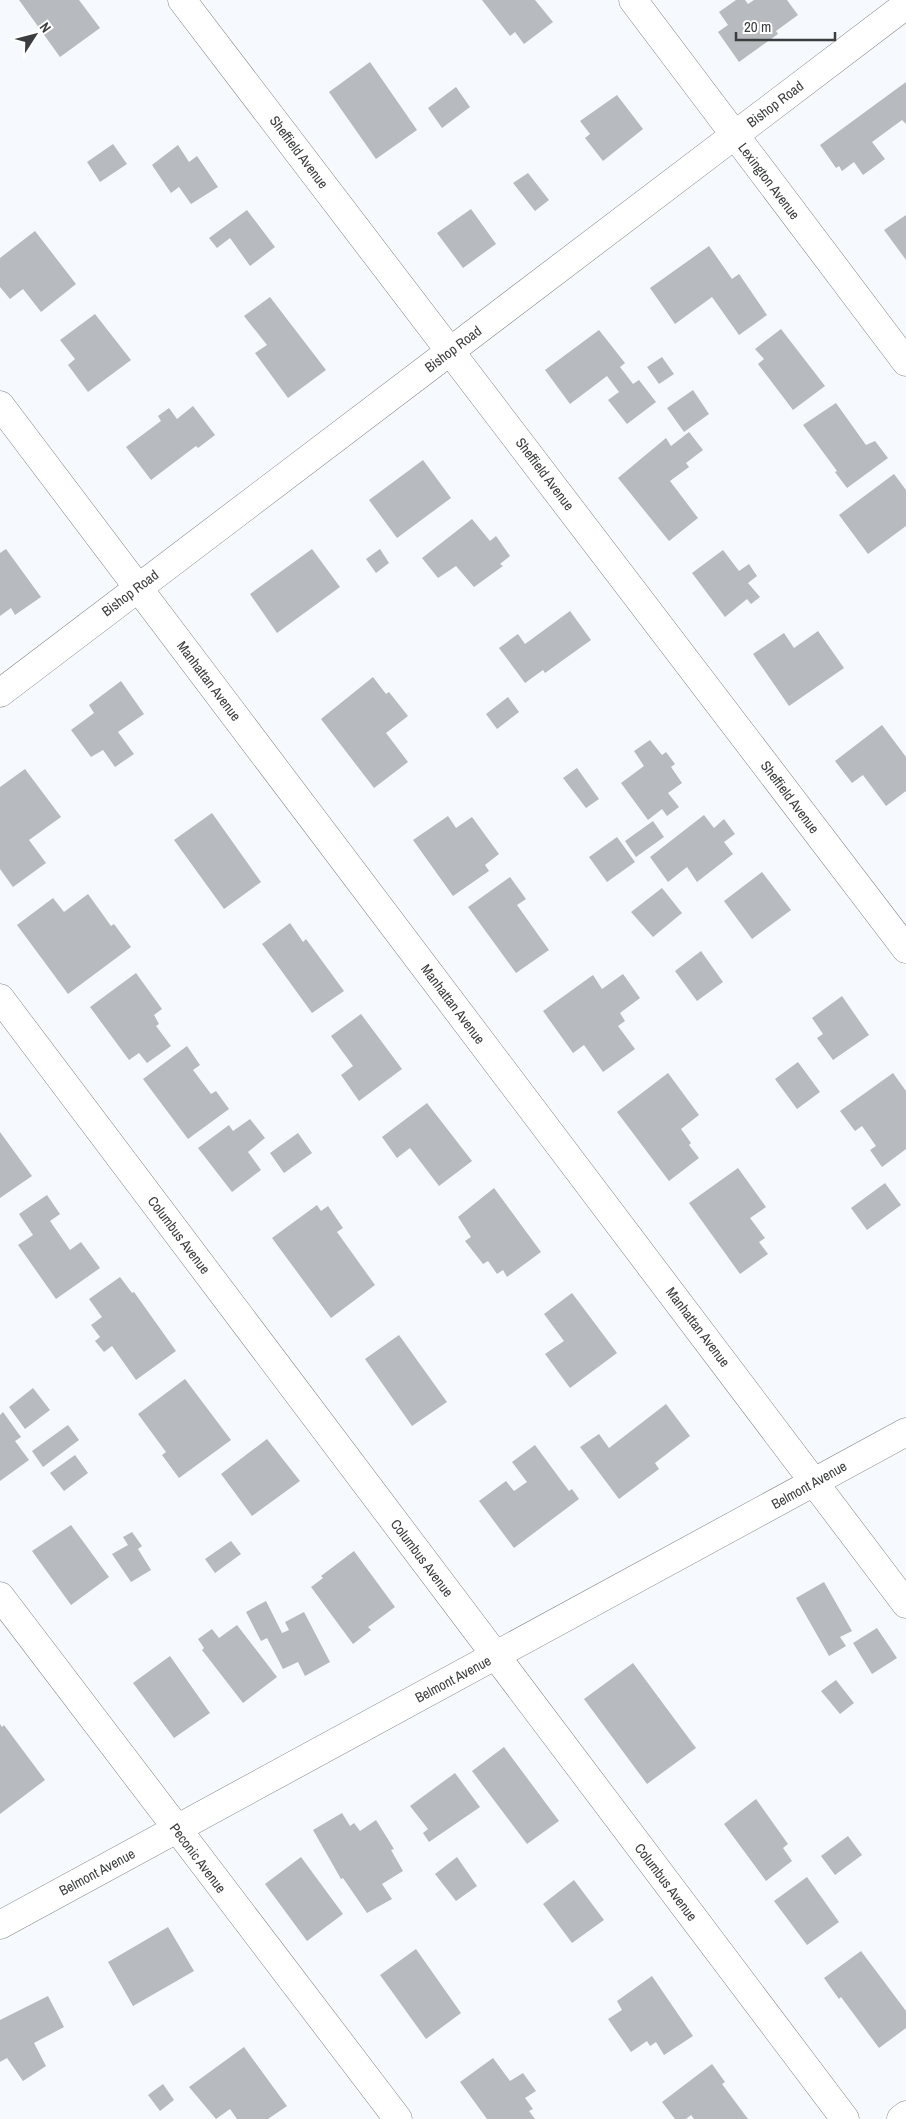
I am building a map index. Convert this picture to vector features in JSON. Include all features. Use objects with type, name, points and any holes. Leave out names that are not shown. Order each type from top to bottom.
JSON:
[{"type":"street","name":"Sheffield Avenue","points":[[182,0],[906,950]]},
{"type":"street","name":"Lexington Avenue","points":[[633,0],[906,362]]},
{"type":"street","name":"Bishop Road","points":[[0,693],[906,5]]},
{"type":"street","name":"Manhattan Avenue","points":[[0,405],[906,1604]]},
{"type":"street","name":"Columbus Avenue","points":[[0,998],[845,2119]]},
{"type":"street","name":"Belmont Avenue","points":[[0,1925],[906,1432]]},
{"type":"street","name":"Peconic Avenue","points":[[0,1596],[176,1830],[398,2119]]},
{"type":"street","points":[[901,2119],[906,2115]]},
{"type":"building","points":[[19,0],[79,0],[100,28],[60,57]]},
{"type":"building","points":[[482,0],[535,0],[553,22],[524,44],[515,32],[510,36]]},
{"type":"building","points":[[736,0],[745,0],[748,4],[754,0],[787,0],[798,15],[776,31],[778,34],[739,62],[718,32],[728,25],[719,12]]},
{"type":"building","points":[[370,62],[417,130],[376,159],[329,92]]},
{"type":"building","points":[[906,82],[906,124],[902,120],[872,142],[885,159],[863,175],[854,162],[842,171],[839,166],[836,168],[820,145]]},
{"type":"building","points":[[456,87],[470,107],[442,128],[428,108]]},
{"type":"building","points":[[617,95],[643,129],[603,161],[585,138],[590,134],[580,121]]},
{"type":"building","points":[[113,144],[127,164],[100,182],[87,162]]},
{"type":"building","points":[[178,145],[189,162],[197,156],[218,187],[191,204],[179,187],[171,193],[152,165]]},
{"type":"building","points":[[528,173],[549,200],[535,211],[513,183]]},
{"type":"building","points":[[471,209],[496,244],[463,268],[437,233]]},
{"type":"building","points":[[247,210],[275,247],[250,266],[230,238],[217,248],[209,238]]},
{"type":"building","points":[[906,215],[906,260],[884,230]]},
{"type":"building","points":[[35,231],[76,284],[41,312],[23,289],[10,299],[0,287],[0,258]]},
{"type":"building","points":[[709,246],[732,279],[739,274],[767,315],[739,335],[712,297],[675,324],[650,288]]},
{"type":"building","points":[[270,297],[326,370],[288,398],[255,353],[267,345],[244,316]]},
{"type":"building","points":[[95,314],[131,360],[88,392],[68,365],[75,359],[60,340]]},
{"type":"building","points":[[781,329],[825,386],[793,410],[758,364],[764,359],[755,349]]},
{"type":"building","points":[[599,330],[625,363],[620,367],[633,384],[639,380],[656,402],[627,424],[608,400],[619,392],[607,376],[570,404],[545,370]]},
{"type":"building","points":[[662,357],[674,374],[659,384],[647,367]]},
{"type":"building","points":[[693,390],[709,414],[684,432],[667,408]]},
{"type":"building","points":[[836,403],[866,445],[875,441],[888,458],[847,488],[835,472],[837,471],[803,425]]},
{"type":"building","points":[[193,406],[215,435],[198,448],[196,446],[151,480],[126,447],[161,421],[158,416],[169,408],[177,419]]},
{"type":"building","points":[[689,432],[703,450],[686,463],[689,467],[670,481],[698,518],[669,541],[618,478],[666,438],[671,446]]},
{"type":"building","points":[[423,460],[451,498],[397,538],[369,500]]},
{"type":"building","points":[[894,474],[906,490],[906,526],[868,554],[839,515]]},
{"type":"building","points":[[472,519],[490,541],[496,536],[510,556],[500,564],[503,566],[474,587],[456,566],[438,578],[422,558]]},
{"type":"building","points":[[6,549],[41,597],[15,615],[11,608],[0,616],[0,553]]},
{"type":"building","points":[[312,549],[340,587],[277,633],[250,594]]},
{"type":"building","points":[[380,549],[389,563],[376,573],[366,559]]},
{"type":"building","points":[[723,550],[739,571],[749,564],[757,576],[748,583],[760,597],[751,604],[747,599],[725,617],[692,573]]},
{"type":"building","points":[[570,611],[591,640],[545,673],[543,670],[525,683],[499,648],[518,634],[525,644]]},
{"type":"building","points":[[818,631],[844,668],[789,706],[753,654],[784,633],[794,648]]},
{"type":"building","points":[[373,677],[386,694],[389,692],[408,716],[386,733],[408,762],[374,788],[321,719]]},
{"type":"building","points":[[121,681],[144,714],[118,732],[134,754],[115,767],[103,750],[91,757],[71,730],[94,713],[89,705]]},
{"type":"building","points":[[508,697],[519,712],[497,729],[486,714]]},
{"type":"building","points":[[882,725],[906,757],[906,791],[886,806],[863,775],[852,783],[835,761]]},
{"type":"building","points":[[650,740],[662,755],[666,752],[675,764],[671,767],[682,783],[668,793],[679,807],[667,816],[662,809],[648,820],[621,783],[644,766],[634,751]]},
{"type":"building","points":[[577,768],[599,799],[586,808],[563,778]]},
{"type":"building","points":[[25,769],[61,817],[29,840],[46,863],[13,887],[0,869],[0,787]]},
{"type":"building","points":[[212,813],[261,882],[224,909],[174,840]]},
{"type":"building","points":[[704,815],[714,828],[724,819],[735,834],[724,842],[733,854],[697,882],[687,867],[668,882],[650,857]]},
{"type":"building","points":[[448,816],[456,828],[472,817],[499,854],[485,865],[489,871],[453,896],[413,840]]},
{"type":"building","points":[[653,821],[664,837],[636,857],[625,841]]},
{"type":"building","points":[[617,837],[635,862],[607,882],[589,857]]},
{"type":"building","points":[[762,872],[791,910],[752,939],[724,901]]},
{"type":"building","points":[[510,877],[526,899],[517,905],[549,950],[516,973],[468,907]]},
{"type":"building","points":[[662,888],[682,913],[653,937],[631,912]]},
{"type":"building","points":[[88,894],[111,926],[114,924],[131,947],[68,994],[17,925],[53,898],[64,912]]},
{"type":"building","points":[[290,923],[303,942],[306,939],[344,991],[312,1013],[262,944]]},
{"type":"building","points":[[701,951],[723,982],[697,1001],[675,971]]},
{"type":"building","points":[[136,973],[162,1009],[154,1015],[159,1024],[156,1026],[171,1046],[147,1063],[139,1053],[129,1060],[90,1007]]},
{"type":"building","points":[[623,974],[640,998],[620,1013],[625,1021],[618,1026],[635,1049],[603,1072],[584,1045],[573,1053],[543,1011],[593,975],[602,989]]},
{"type":"building","points":[[842,996],[869,1035],[833,1060],[817,1038],[823,1034],[812,1018]]},
{"type":"building","points":[[361,1014],[402,1069],[359,1101],[341,1075],[353,1066],[331,1036]]},
{"type":"building","points":[[187,1046],[200,1065],[193,1070],[211,1094],[216,1091],[229,1109],[188,1139],[143,1079]]},
{"type":"building","points":[[798,1062],[820,1092],[797,1109],[775,1079]]},
{"type":"building","points":[[668,1073],[699,1115],[681,1129],[691,1143],[689,1145],[699,1158],[669,1181],[617,1112]]},
{"type":"building","points":[[893,1073],[906,1091],[906,1149],[882,1167],[870,1150],[876,1146],[862,1126],[855,1131],[840,1111]]},
{"type":"building","points":[[427,1103],[472,1161],[439,1186],[410,1148],[397,1158],[382,1137]]},
{"type":"building","points":[[250,1119],[265,1138],[248,1152],[261,1170],[232,1192],[198,1148],[229,1125],[233,1131]]},
{"type":"building","points":[[0,1132],[32,1176],[0,1198]]},
{"type":"building","points":[[298,1133],[312,1153],[284,1173],[270,1153]]},
{"type":"building","points":[[738,1168],[766,1207],[750,1218],[765,1238],[759,1242],[768,1254],[740,1274],[689,1203]]},
{"type":"building","points":[[885,1183],[901,1205],[867,1230],[851,1208]]},
{"type":"building","points":[[494,1188],[541,1252],[507,1277],[503,1270],[497,1274],[488,1261],[483,1264],[465,1241],[471,1237],[458,1217]]},
{"type":"building","points":[[47,1195],[60,1214],[50,1221],[70,1250],[81,1242],[100,1268],[56,1299],[18,1245],[33,1235],[19,1214]]},
{"type":"building","points":[[317,1205],[321,1211],[328,1206],[343,1228],[337,1232],[375,1285],[331,1318],[272,1238]]},
{"type":"building","points":[[120,1277],[132,1293],[134,1292],[176,1351],[136,1380],[112,1346],[104,1352],[95,1341],[100,1337],[91,1325],[102,1317],[89,1299]]},
{"type":"building","points":[[572,1293],[617,1353],[570,1388],[545,1354],[564,1341],[544,1314]]},
{"type":"building","points":[[399,1335],[447,1402],[412,1426],[365,1359]]},
{"type":"building","points":[[185,1379],[231,1440],[179,1478],[162,1455],[166,1452],[138,1414]]},
{"type":"building","points":[[33,1388],[50,1410],[25,1429],[9,1407]]},
{"type":"building","points":[[666,1404],[690,1436],[655,1463],[659,1469],[619,1499],[580,1447],[599,1434],[609,1448]]},
{"type":"building","points":[[3,1412],[21,1437],[15,1441],[29,1460],[0,1481],[0,1415]]},
{"type":"building","points":[[68,1425],[79,1440],[43,1467],[32,1451]]},
{"type":"building","points":[[267,1439],[300,1481],[252,1516],[221,1474]]},
{"type":"building","points":[[535,1445],[569,1491],[572,1489],[579,1499],[514,1548],[479,1501],[506,1481],[514,1491],[527,1482],[512,1462]]},
{"type":"building","points":[[75,1455],[88,1473],[64,1491],[50,1473]]},
{"type":"building","points":[[71,1525],[109,1577],[71,1605],[32,1551]]},
{"type":"building","points":[[132,1532],[142,1546],[138,1549],[151,1570],[131,1582],[112,1554],[128,1545],[123,1537]]},
{"type":"building","points":[[231,1541],[241,1554],[215,1573],[205,1559]]},
{"type":"building","points":[[354,1551],[395,1607],[368,1627],[371,1630],[353,1644],[311,1587],[323,1578],[321,1576]]},
{"type":"building","points":[[824,1582],[852,1631],[840,1637],[846,1646],[829,1656],[796,1598]]},
{"type":"building","points":[[266,1601],[282,1633],[289,1630],[285,1622],[304,1612],[330,1662],[305,1676],[298,1662],[283,1669],[267,1638],[261,1641],[246,1612]]},
{"type":"building","points":[[237,1625],[277,1677],[243,1703],[202,1650],[204,1648],[198,1639],[212,1629],[219,1638]]},
{"type":"building","points":[[877,1628],[897,1658],[872,1674],[853,1643]]},
{"type":"building","points":[[170,1656],[210,1713],[174,1738],[133,1683]]},
{"type":"building","points":[[633,1663],[696,1748],[647,1784],[584,1699]]},
{"type":"building","points":[[836,1680],[854,1703],[840,1714],[821,1691]]},
{"type":"building","points":[[0,1724],[2,1727],[4,1725],[45,1780],[0,1814]]},
{"type":"building","points":[[504,1747],[559,1821],[527,1844],[472,1771]]},
{"type":"building","points":[[455,1773],[480,1807],[429,1842],[423,1833],[428,1829],[410,1806]]},
{"type":"building","points":[[756,1799],[788,1844],[783,1848],[792,1861],[766,1881],[724,1824]]},
{"type":"building","points":[[342,1813],[350,1826],[354,1823],[360,1831],[376,1820],[394,1849],[391,1850],[403,1871],[382,1884],[392,1899],[367,1913],[343,1878],[341,1879],[313,1830]]},
{"type":"building","points":[[848,1836],[862,1855],[835,1875],[821,1856]]},
{"type":"building","points":[[301,1857],[343,1914],[307,1941],[265,1884]]},
{"type":"building","points":[[457,1857],[477,1886],[456,1901],[435,1874]]},
{"type":"building","points":[[807,1877],[839,1922],[807,1945],[774,1901]]},
{"type":"building","points":[[574,1880],[604,1920],[572,1943],[543,1904]]},
{"type":"building","points":[[168,1927],[194,1971],[133,2006],[108,1962]]},
{"type":"building","points":[[416,1949],[461,2013],[426,2039],[380,1975]]},
{"type":"building","points":[[861,1951],[906,2011],[906,2028],[879,2048],[841,1997],[839,1999],[824,1978]]},
{"type":"building","points":[[652,1976],[693,2036],[664,2055],[656,2042],[650,2046],[647,2041],[631,2052],[608,2019],[622,2010],[617,2001]]},
{"type":"building","points":[[48,1996],[64,2027],[34,2043],[46,2066],[23,2081],[7,2058],[0,2062],[0,2020]]},
{"type":"building","points":[[244,2047],[287,2106],[268,2119],[237,2119],[230,2109],[216,2119],[189,2087]]},
{"type":"building","points":[[493,2058],[510,2081],[523,2073],[536,2091],[525,2098],[533,2109],[529,2111],[535,2119],[487,2119],[460,2082]]},
{"type":"building","points":[[712,2064],[725,2082],[722,2084],[748,2119],[694,2119],[691,2115],[686,2119],[675,2119],[662,2102]]},
{"type":"building","points":[[163,2084],[174,2100],[160,2111],[148,2095]]}]
